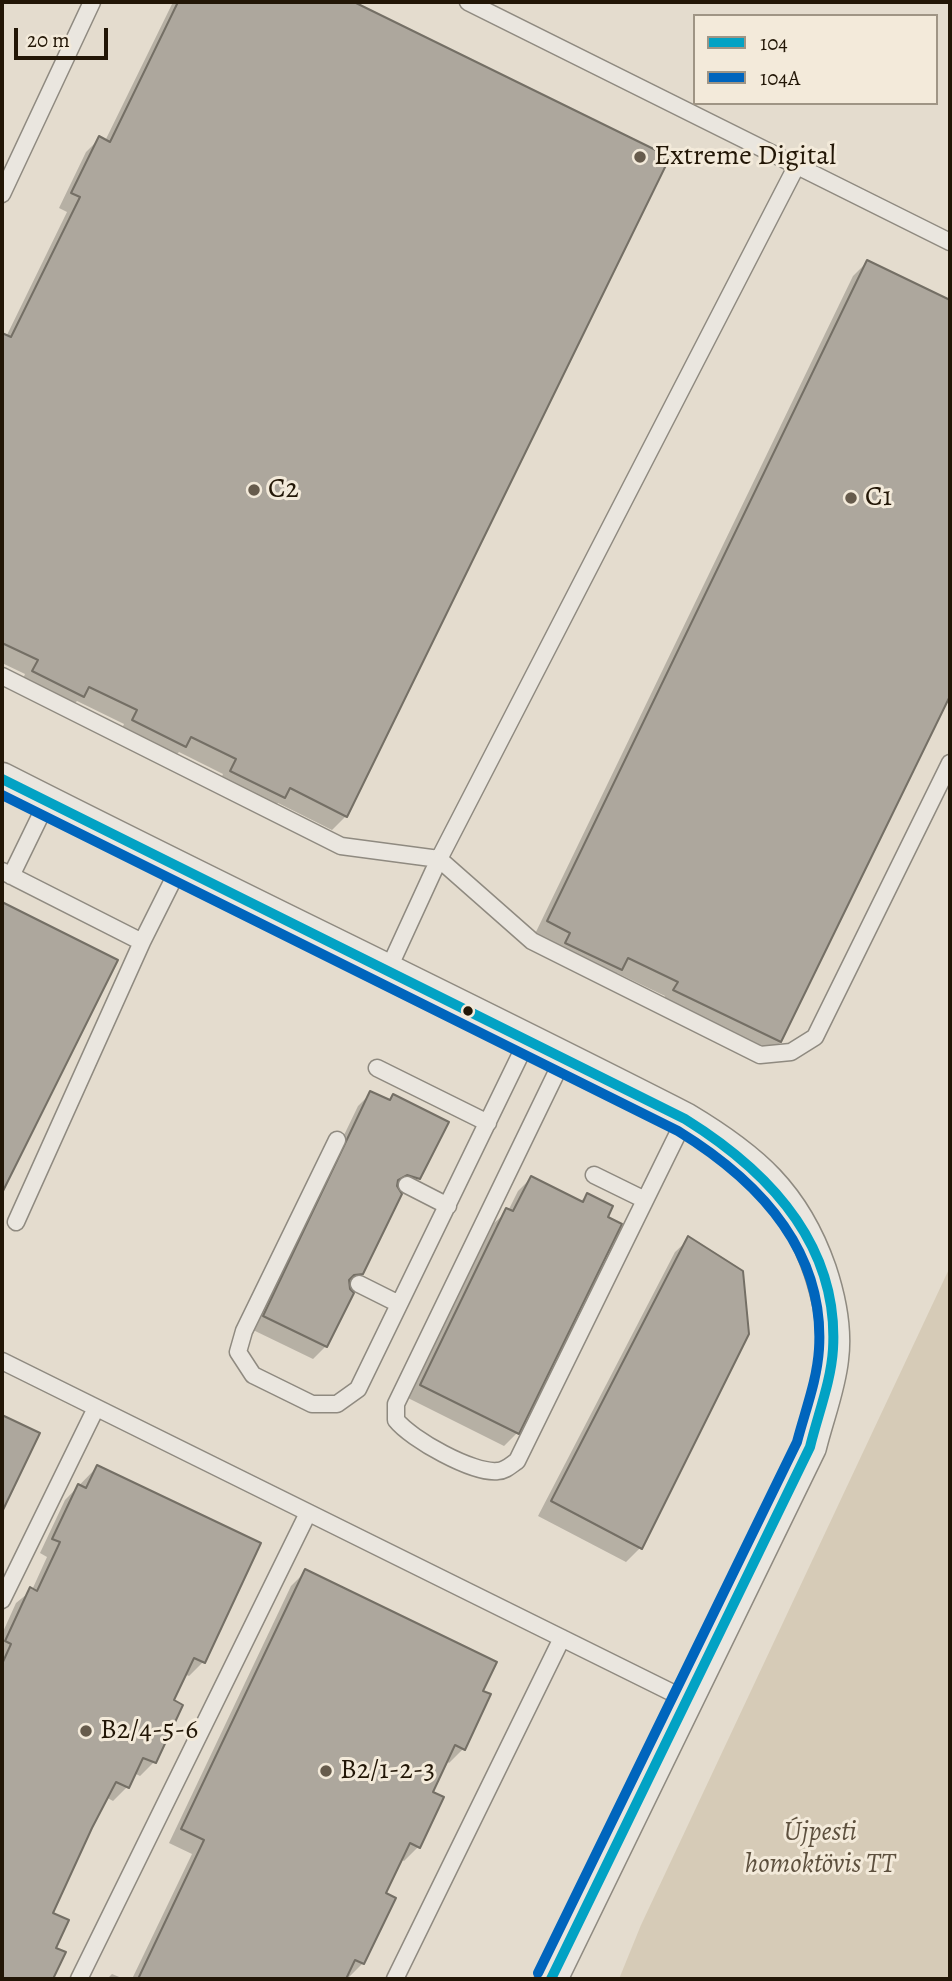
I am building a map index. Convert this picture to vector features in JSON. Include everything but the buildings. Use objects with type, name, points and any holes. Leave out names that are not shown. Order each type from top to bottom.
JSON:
[{"type":"street","points":[[2,779],[178,870],[388,970],[685,1119],[716,1138],[776,1187],[807,1232],[829,1298],[832,1358],[810,1447],[551,1979]]},
{"type":"lane","points":[[2,194],[92,2]]},
{"type":"lane","points":[[468,2],[950,242]]},
{"type":"lane","points":[[388,970],[439,859],[797,165]]},
{"type":"lane","points":[[2,676],[341,846],[439,859],[531,941],[760,1055],[791,1052],[814,1038],[950,763]]},
{"type":"lane","points":[[47,802],[6,874],[142,943]]},
{"type":"lane","points":[[16,1222],[142,943],[178,870]]},
{"type":"lane","points":[[337,1140],[244,1331],[237,1352],[253,1375],[312,1404],[337,1404],[358,1389],[528,1039]]},
{"type":"lane","points":[[564,1057],[396,1404],[396,1420],[407,1433],[483,1471],[501,1471],[517,1461],[685,1119]]},
{"type":"lane","points":[[377,1068],[488,1123]]},
{"type":"lane","points":[[594,1175],[645,1200]]},
{"type":"lane","points":[[407,1185],[448,1206]]},
{"type":"lane","points":[[359,1284],[399,1304]]},
{"type":"lane","points":[[2,1361],[687,1700]]},
{"type":"lane","points":[[2,1600],[96,1408]]},
{"type":"lane","points":[[79,1979],[308,1513]]},
{"type":"lane","points":[[395,1979],[562,1638]]},
{"type":"green space","name":"Újpesti homoktövis TT","points":[[950,1267],[950,1979],[619,1979],[641,1925]]},
{"type":"transit line","name":"104","points":[[2,779],[685,1119],[744,1162],[769,1186],[792,1214],[810,1244],[824,1276],[832,1311],[833,1349],[827,1386],[810,1447],[551,1979]]},
{"type":"transit line","name":"104A","points":[[2,795],[678,1131],[734,1171],[780,1220],[798,1249],[810,1280],[818,1313],[819,1349],[813,1384],[797,1442],[538,1973]]},
{"type":"place","name":"Extreme Digital","points":[[640,157]]},
{"type":"place","name":"C2","points":[[254,490]]},
{"type":"place","name":"C1","points":[[851,498]]},
{"type":"place","name":"B2/4-5-6","points":[[86,1731]]},
{"type":"place","name":"B2/1-2-3","points":[[326,1771]]}]
